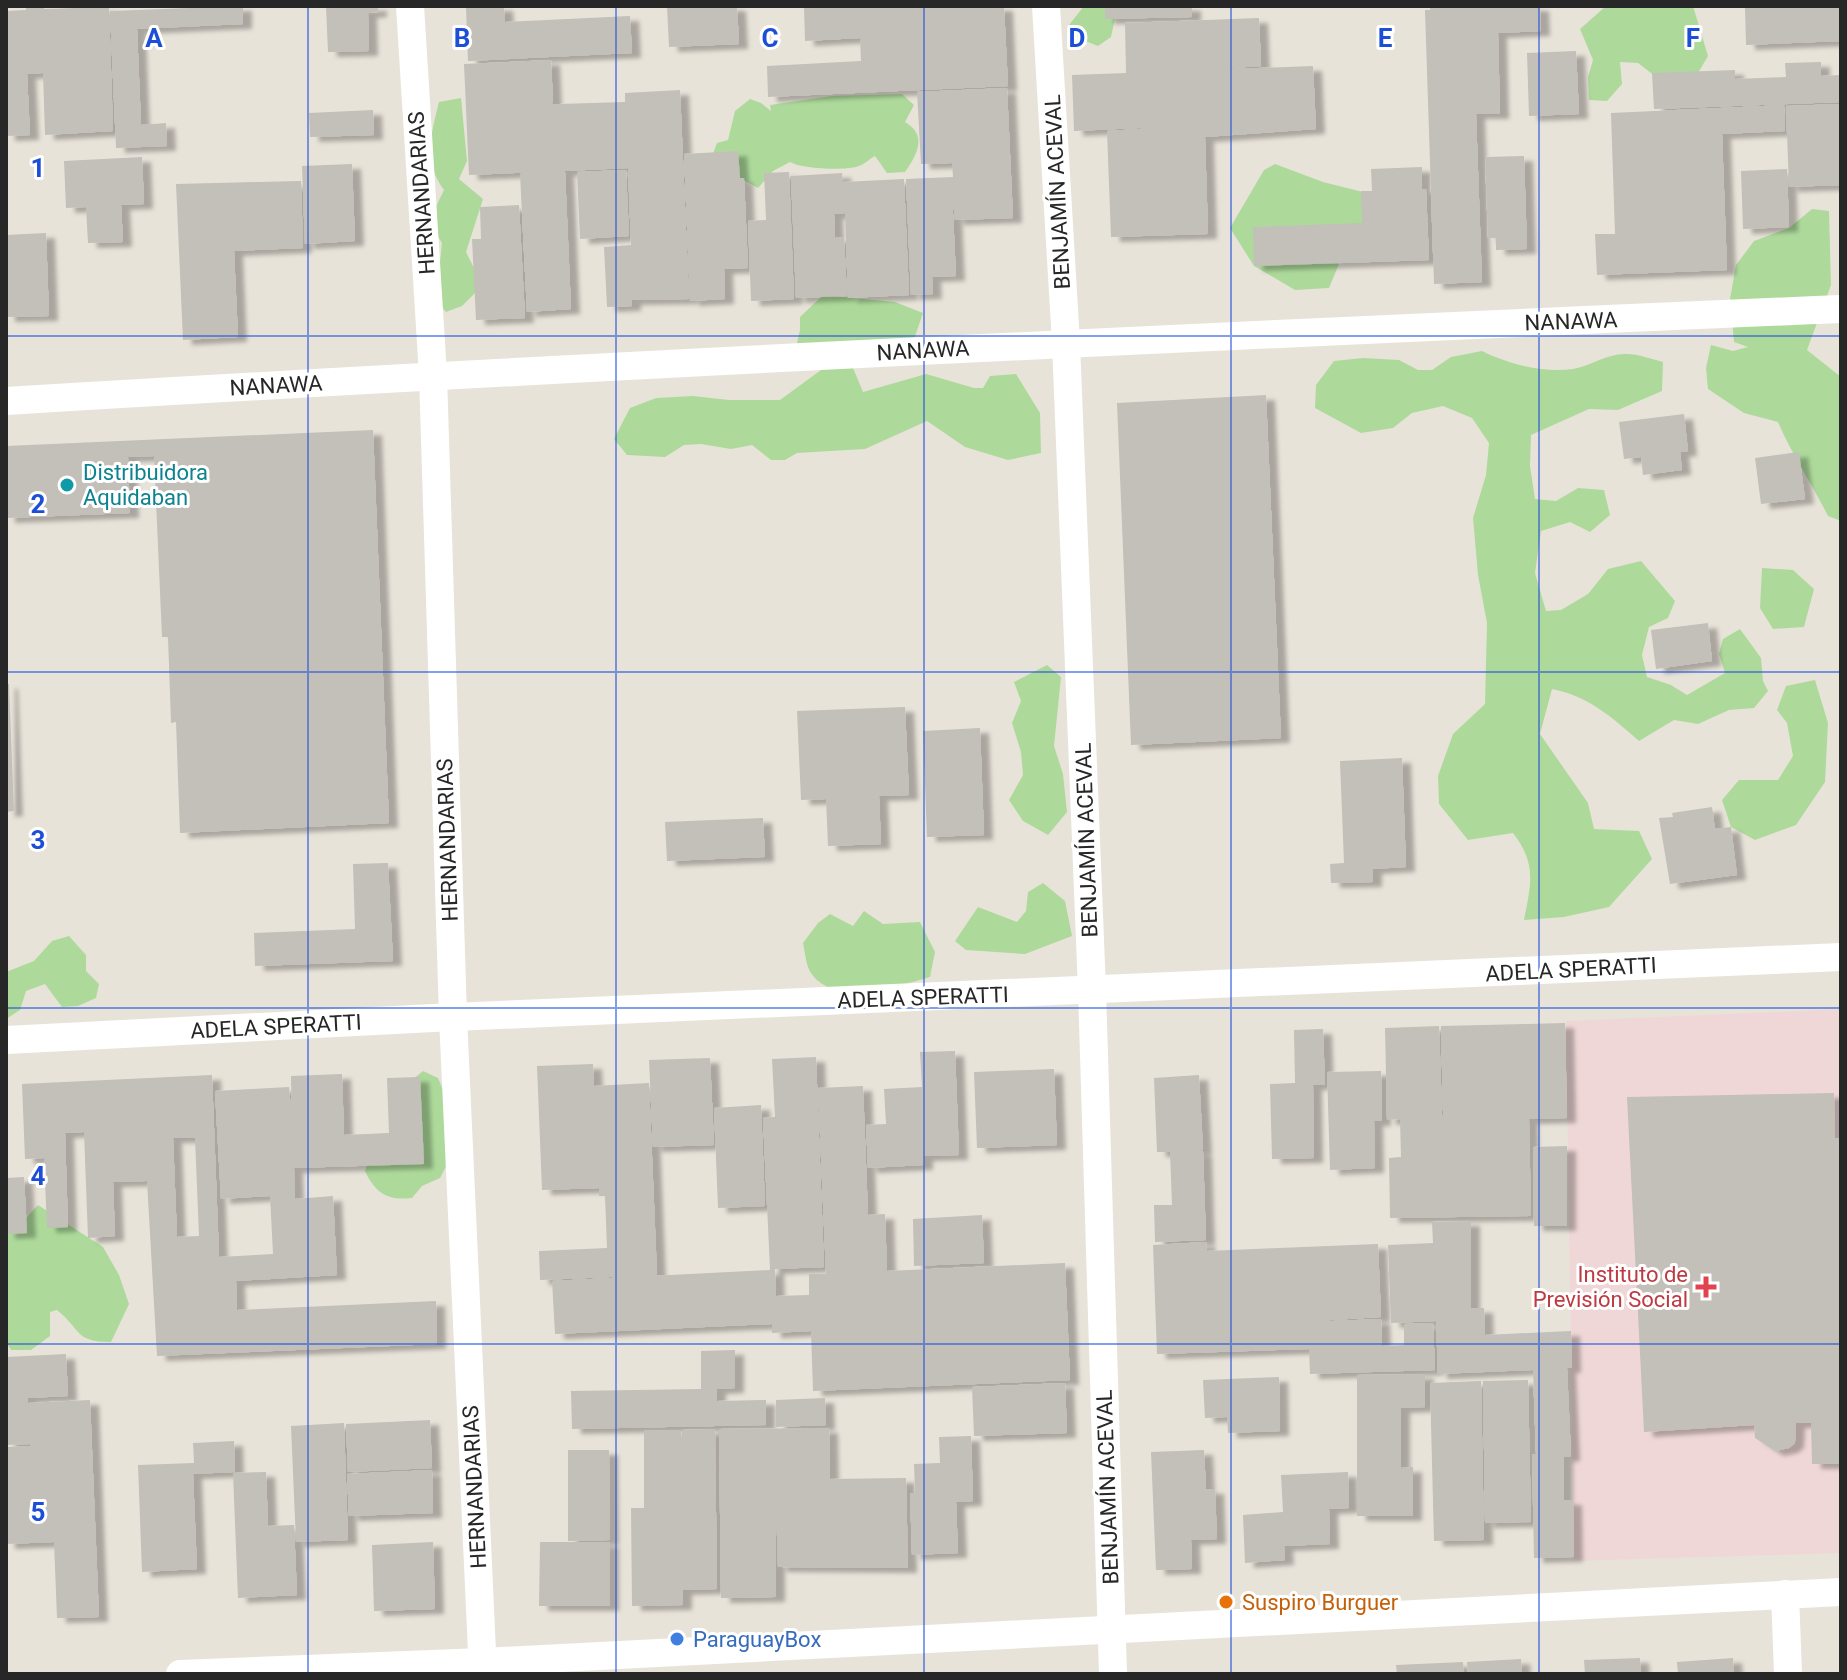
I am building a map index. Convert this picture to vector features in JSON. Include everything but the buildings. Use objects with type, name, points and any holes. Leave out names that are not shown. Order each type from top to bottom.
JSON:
[{"type":"street","name":"HERNANDARIAS","points":[[410,6],[433,375],[453,1017],[483,1668]]},
{"type":"street","name":"BENJAMÍN ACEVAL","points":[[1046,6],[1066,343],[1092,990],[1113,1674]]},
{"type":"street","name":"NANAWA","points":[[6,401],[433,375],[1066,343],[1841,309]]},
{"type":"street","name":"ADELA SPERATTI","points":[[6,1040],[453,1017],[1841,957]]},
{"type":"street","points":[[180,1674],[483,1668],[1111,1629],[1841,1592]]},
{"type":"street","points":[[1785,1594],[1788,1674]]},
{"type":"shaded area","name":"Instituto de Previsión Social","points":[[1841,1009],[1841,1553],[1574,1561],[1566,1021]]},
{"type":"green space","points":[[1084,6],[1110,6],[1116,14],[1111,37],[1098,46],[1080,39],[1069,25]]},
{"type":"green space","points":[[1606,6],[1693,6],[1708,56],[1691,85],[1668,86],[1638,63],[1620,62],[1622,84],[1607,101],[1589,100],[1588,77],[1593,60],[1580,29]]},
{"type":"green space","points":[[902,94],[914,105],[905,122],[912,127],[918,139],[916,152],[905,172],[887,173],[875,156],[859,166],[844,168],[813,168],[790,162],[773,171],[758,188],[710,162],[717,143],[728,140],[735,111],[750,99],[771,111],[770,105],[832,96]]},
{"type":"green space","points":[[461,98],[467,161],[459,179],[483,199],[466,252],[474,268],[477,291],[462,306],[446,312],[436,300],[442,243],[433,222],[444,190],[433,169],[431,148],[439,102]]},
{"type":"green space","points":[[1275,164],[1323,182],[1371,194],[1376,238],[1348,242],[1329,288],[1295,290],[1254,266],[1230,228],[1264,170]]},
{"type":"green space","points":[[1812,209],[1829,211],[1831,285],[1807,350],[1841,377],[1841,521],[1828,516],[1778,422],[1744,413],[1708,389],[1706,368],[1711,345],[1733,351],[1748,347],[1734,342],[1730,299],[1736,265],[1754,241],[1789,228]]},
{"type":"green space","points":[[823,295],[895,302],[923,313],[912,345],[851,363],[863,392],[926,374],[983,388],[990,376],[1016,374],[1040,413],[1041,453],[1008,460],[965,447],[927,421],[865,449],[797,453],[785,460],[771,460],[752,445],[731,449],[701,444],[684,445],[665,457],[627,455],[614,439],[630,408],[656,398],[693,396],[780,400],[821,370],[795,351],[800,317]]},
{"type":"green space","points":[[1482,351],[1503,360],[1550,370],[1573,369],[1620,354],[1663,362],[1662,391],[1618,410],[1589,409],[1531,435],[1530,466],[1535,499],[1556,501],[1578,488],[1604,490],[1610,515],[1590,532],[1570,522],[1541,531],[1535,573],[1546,611],[1561,610],[1588,594],[1608,569],[1641,561],[1675,601],[1668,618],[1649,627],[1642,655],[1647,677],[1671,685],[1687,695],[1725,673],[1719,654],[1723,639],[1740,629],[1761,658],[1763,681],[1768,691],[1754,708],[1729,710],[1698,724],[1674,720],[1639,741],[1588,702],[1552,689],[1540,734],[1588,803],[1594,829],[1639,831],[1652,859],[1609,907],[1564,917],[1524,920],[1530,885],[1529,865],[1513,833],[1468,840],[1439,804],[1438,776],[1453,734],[1485,704],[1487,623],[1478,575],[1473,518],[1486,475],[1489,443],[1472,418],[1443,406],[1412,413],[1393,428],[1361,433],[1315,408],[1316,385],[1334,361],[1363,358],[1399,360],[1418,370],[1432,370],[1451,357]]},
{"type":"green space","points":[[1762,568],[1793,570],[1814,589],[1804,627],[1773,629],[1760,608]]},
{"type":"green space","points":[[1047,665],[1061,677],[1054,746],[1063,774],[1067,812],[1048,835],[1023,821],[1009,800],[1023,775],[1021,752],[1012,723],[1021,701],[1014,682]]},
{"type":"green space","points":[[1815,680],[1828,723],[1825,782],[1796,825],[1755,840],[1731,827],[1722,800],[1739,780],[1778,780],[1793,756],[1787,723],[1777,710],[1786,686]]},
{"type":"green space","points":[[1043,883],[1065,901],[1072,936],[1025,954],[966,950],[955,941],[978,907],[1017,922],[1026,911],[1028,892]]},
{"type":"green space","points":[[864,911],[883,924],[920,922],[935,952],[930,977],[885,989],[850,992],[821,983],[811,973],[803,943],[818,923],[830,914],[853,926]]},
{"type":"green space","points":[[69,936],[86,955],[86,971],[99,984],[96,998],[78,1006],[62,1007],[45,984],[26,991],[20,1010],[6,1019],[6,972],[34,961],[52,941]]},
{"type":"green space","points":[[423,1071],[438,1078],[448,1102],[451,1157],[440,1178],[422,1186],[412,1198],[389,1197],[373,1185],[365,1171],[372,1149],[390,1138],[412,1080]]},
{"type":"green space","points":[[38,1205],[103,1247],[119,1275],[129,1304],[111,1342],[84,1337],[57,1310],[50,1312],[50,1336],[31,1350],[11,1350],[6,1342],[6,1219],[15,1230]]},
{"type":"place","name":"Distribuidora Aquidaban","points":[[67,485]]},
{"type":"place","name":"Instituto de Previsión Social","points":[[1706,1287]]},
{"type":"place","name":"Suspiro Burguer","points":[[1226,1602]]},
{"type":"place","name":"ParaguayBox","points":[[677,1639]]}]
